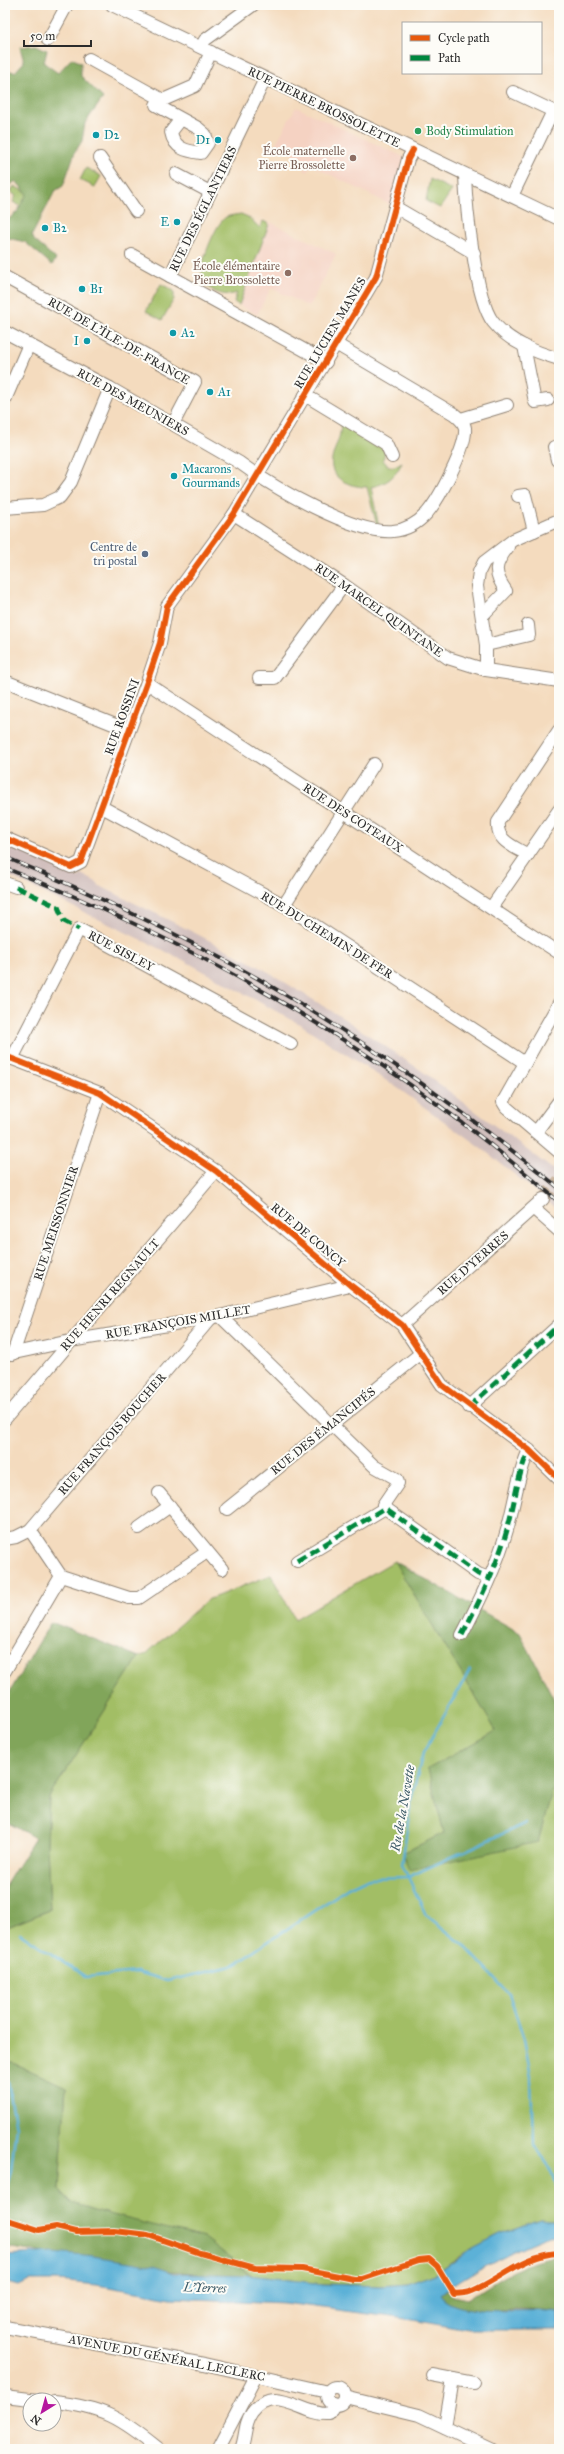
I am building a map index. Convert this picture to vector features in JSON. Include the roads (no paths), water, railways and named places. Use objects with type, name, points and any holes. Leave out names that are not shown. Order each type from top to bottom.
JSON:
[{"type":"street","points":[[48,40],[67,5]]},
{"type":"street","name":"RUE PIERRE BROSSOLETTE","points":[[112,5],[559,219]]},
{"type":"street","points":[[181,118],[156,105],[163,100],[195,86],[206,50],[204,40],[253,5]]},
{"type":"street","points":[[89,59],[163,100]]},
{"type":"street","name":"RUE DES ÉGLANTIERS","points":[[265,79],[170,276],[326,362]]},
{"type":"street","points":[[512,196],[553,111],[513,92]]},
{"type":"street","name":"RUE LUCIEN MANES","points":[[234,514],[376,277],[408,159],[413,150]]},
{"type":"street","points":[[100,158],[136,211]]},
{"type":"street","points":[[176,174],[210,192]]},
{"type":"street","points":[[465,175],[465,199],[474,253],[484,302],[492,321],[506,334],[524,346],[541,354],[559,359]]},
{"type":"street","points":[[395,206],[474,253]]},
{"type":"street","points":[[132,255],[170,276]]},
{"type":"street","name":"RUE DE L'ÎLE-DE-FRANCE","points":[[5,277],[195,382],[173,424]]},
{"type":"street","name":"RUE DES MEUNIERS","points":[[5,332],[110,388],[240,463],[258,476],[318,508],[356,524],[381,532],[407,528],[428,512],[452,470],[464,438],[465,427],[461,419]]},
{"type":"street","points":[[5,400],[29,344]]},
{"type":"street","points":[[336,344],[461,419],[507,406]]},
{"type":"street","points":[[524,346],[535,402],[548,400]]},
{"type":"street","points":[[541,354],[559,350]]},
{"type":"street","points":[[5,508],[43,505],[60,497],[71,482],[110,388]]},
{"type":"street","points":[[305,395],[386,444],[392,457]]},
{"type":"street","points":[[559,446],[554,447],[557,460],[559,460]]},
{"type":"street","points":[[518,496],[525,495],[534,531]]},
{"type":"street","name":"RUE ROSSINI","points":[[5,838],[64,864],[76,866],[81,862],[102,807],[128,730],[147,683],[160,643],[167,606],[234,514]]},
{"type":"street","name":"RUE MARCEL QUINTANE","points":[[234,514],[344,585],[448,658],[486,670],[559,681]]},
{"type":"street","points":[[486,670],[486,645],[477,586],[479,572],[488,558],[513,540],[559,520]]},
{"type":"street","points":[[482,616],[506,592],[496,572],[498,560],[513,540]]},
{"type":"street","points":[[259,678],[275,678],[344,585]]},
{"type":"street","points":[[486,645],[528,634],[528,626]]},
{"type":"street","points":[[5,682],[128,730]]},
{"type":"street","name":"RUE DES COTEAUX","points":[[147,683],[559,953]]},
{"type":"street","points":[[528,855],[501,838],[498,831],[498,822],[559,730]]},
{"type":"street","points":[[284,905],[374,764]]},
{"type":"street","name":"RUE DU CHEMIN DE FER","points":[[102,807],[284,905],[525,1062]]},
{"type":"street","points":[[491,908],[559,810]]},
{"type":"street","name":"RUE SISLEY","points":[[8,1057],[79,929],[291,1044]]},
{"type":"street","points":[[559,1003],[503,1102],[506,1107],[559,1152]]},
{"type":"street","name":"RUE DE CONCY","points":[[8,1057],[100,1093],[216,1172],[350,1285],[402,1325],[442,1385],[529,1450],[555,1466],[559,1479]]},
{"type":"street","name":"RUE MEISSONNIER","points":[[9,1354],[100,1093]]},
{"type":"street","points":[[536,1132],[559,1101]]},
{"type":"street","name":"RUE HENRI REGNAULT","points":[[5,1419],[70,1341],[216,1172]]},
{"type":"street","name":"RUE D'YERRES","points":[[402,1325],[543,1199]]},
{"type":"street","points":[[534,1208],[559,1230]]},
{"type":"street","name":"RUE FRANÇOIS MILLET","points":[[9,1354],[70,1341],[215,1317],[350,1285]]},
{"type":"street","points":[[215,1317],[272,1366],[374,1466],[397,1479],[398,1483],[383,1505],[385,1508],[478,1574],[489,1578]]},
{"type":"street","name":"RUE FRANÇOIS BOUCHER","points":[[5,1539],[16,1537],[30,1530],[215,1317]]},
{"type":"street","points":[[469,1406],[559,1325]]},
{"type":"street","name":"RUE DES ÉMANCIPÉS","points":[[227,1509],[420,1354]]},
{"type":"street","points":[[462,1635],[480,1601],[507,1531],[520,1468],[529,1450]]},
{"type":"street","points":[[159,1493],[222,1569]]},
{"type":"street","points":[[139,1528],[170,1506]]},
{"type":"street","points":[[297,1561],[385,1508]]},
{"type":"street","points":[[30,1530],[61,1576],[129,1598],[139,1598],[207,1552]]},
{"type":"street","points":[[5,1671],[61,1576]]},
{"type":"street","name":"AVENUE DU GÉNÉRAL LECLERC","points":[[5,2327],[204,2364],[328,2392],[337,2387],[342,2389],[345,2397],[419,2416],[491,2449]]},
{"type":"street","points":[[432,2375],[474,2383]]},
{"type":"street","points":[[218,2449],[256,2376]]},
{"type":"street","points":[[445,2427],[453,2379]]},
{"type":"street","points":[[328,2392],[329,2401],[334,2404],[340,2404],[345,2397]]},
{"type":"street","points":[[5,2396],[22,2398]]},
{"type":"street","points":[[241,2449],[252,2414],[262,2404],[273,2400],[295,2403],[321,2414],[329,2414],[334,2404]]},
{"type":"street","points":[[62,2403],[83,2405],[113,2415],[132,2427],[159,2449]]},
{"type":"water","name":"L'Yerres","points":[[540,2219],[559,2221],[559,2234],[549,2236],[498,2259],[448,2288],[440,2295],[448,2302],[461,2307],[477,2310],[558,2312],[559,2330],[468,2330],[407,2319],[284,2303],[171,2298],[97,2285],[58,2281],[29,2281],[19,2286],[5,2282],[5,2255],[54,2252],[94,2256],[154,2266],[174,2273],[248,2275],[323,2284],[381,2286],[407,2284],[438,2273],[473,2248],[502,2233]]},
{"type":"waterway","name":"Ru de la Navette","points":[[470,1670],[423,1753],[411,1800],[402,1864],[426,1915],[464,1945],[509,1994],[524,2039],[531,2077],[533,2143],[550,2168],[559,2199]]},
{"type":"waterway","points":[[20,1933],[86,1977],[137,1972],[167,1981],[232,1966],[348,1888],[369,1878],[408,1877],[526,1823]]},
{"type":"waterway","points":[[5,2080],[8,2083],[16,2127],[11,2170],[5,2195]]},
{"type":"tunnel","points":[[543,1199],[559,1180]]},
{"type":"railway","points":[[5,857],[101,899],[164,929],[257,978],[375,1051],[487,1131],[559,1188]]},
{"type":"railway","points":[[5,868],[80,899],[153,933],[226,971],[297,1011],[366,1054],[433,1101],[497,1150],[559,1202]]},
{"type":"place","name":"Body Stimulation","points":[[418,131]]},
{"type":"place","name":"D2","points":[[96,135]]},
{"type":"place","name":"D1","points":[[218,140]]},
{"type":"place","name":"École maternelle Pierre Brossolette","points":[[353,158]]},
{"type":"place","name":"E","points":[[177,222]]},
{"type":"place","name":"B2","points":[[45,228]]},
{"type":"place","name":"École élémentaire Pierre Brossolette","points":[[288,273]]},
{"type":"place","name":"B1","points":[[82,289]]},
{"type":"place","name":"A2","points":[[173,333]]},
{"type":"place","name":"I","points":[[87,341]]},
{"type":"place","name":"A1","points":[[210,392]]},
{"type":"place","name":"Macarons Gourmands","points":[[174,476]]},
{"type":"place","name":"Centre de tri postal","points":[[145,554]]}]
